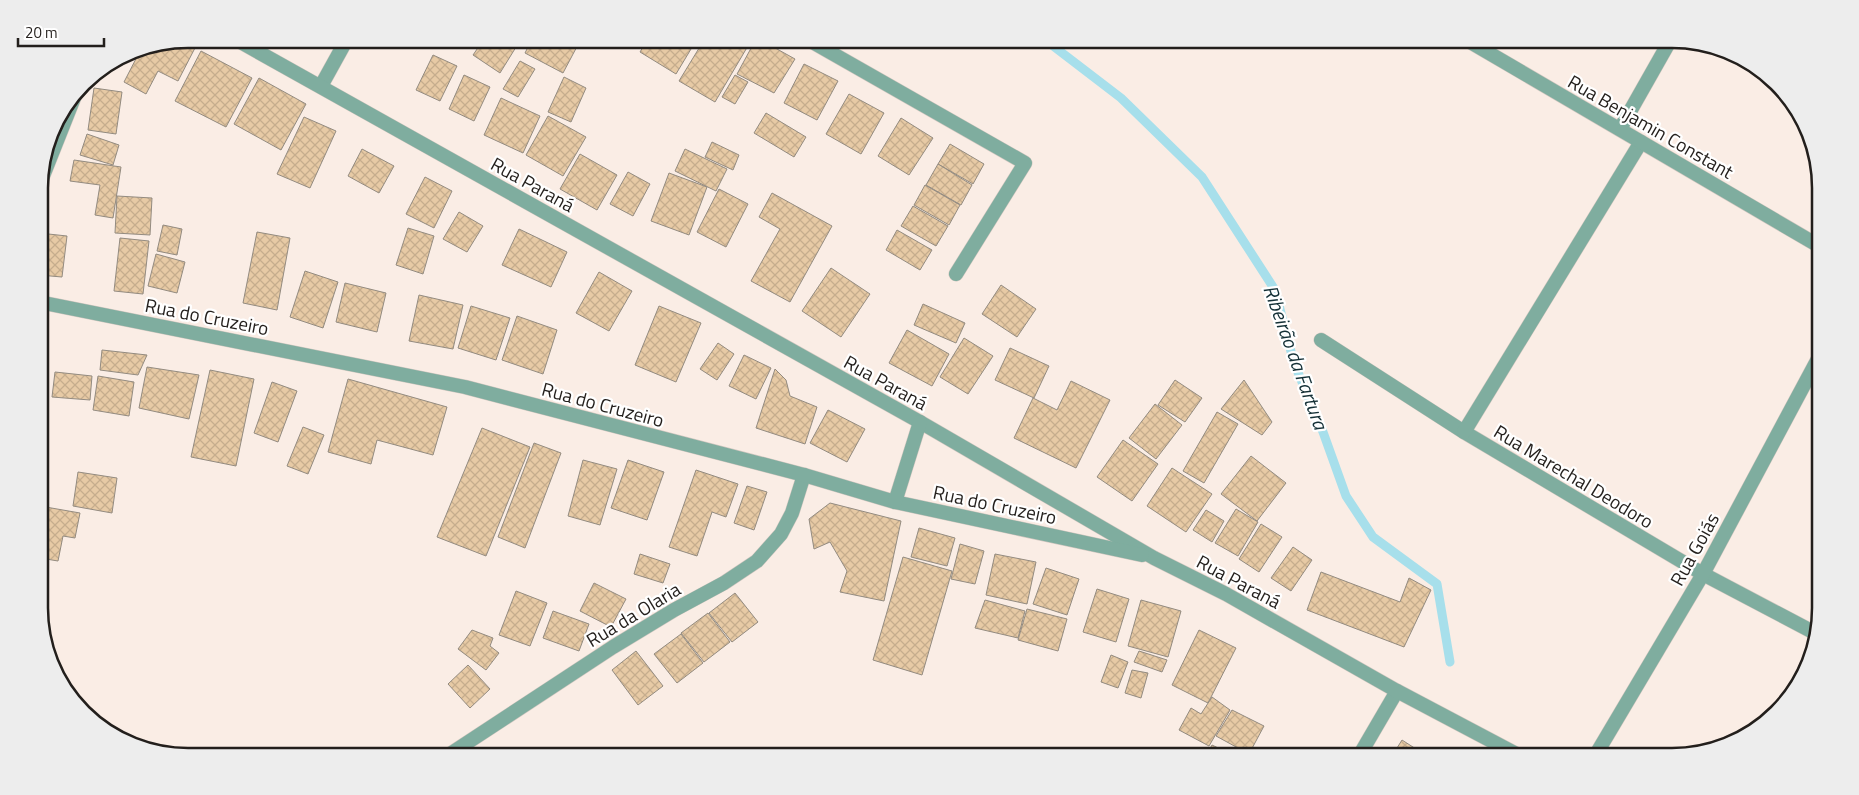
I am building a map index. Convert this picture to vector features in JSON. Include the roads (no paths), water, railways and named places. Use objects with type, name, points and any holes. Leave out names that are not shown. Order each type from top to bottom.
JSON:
[{"type":"street","name":"Rua Paraná","points":[[251,48],[920,422],[1154,558],[1226,594],[1397,691],[1503,747]]},
{"type":"street","points":[[321,86],[342,48]]},
{"type":"street","points":[[823,48],[1025,163],[956,274]]},
{"type":"street","name":"Rua Benjamin Constant","points":[[1480,48],[1812,242]]},
{"type":"street","points":[[1620,129],[1666,48]]},
{"type":"street","points":[[51,156],[67,115]]},
{"type":"street","points":[[1464,432],[1641,142]]},
{"type":"street","name":"Rua do Cruzeiro","points":[[48,304],[465,387],[804,476],[895,502],[1154,558]]},
{"type":"street","name":"Rua Marechal Deodoro","points":[[1321,340],[1464,432],[1703,574],[1810,630]]},
{"type":"street","name":"Rua Goiás","points":[[1600,747],[1703,574],[1812,372]]},
{"type":"street","points":[[895,502],[920,422]]},
{"type":"street","name":"Rua da Olaria","points":[[459,748],[613,647],[674,610],[724,583],[757,561],[781,534],[792,513],[804,476]]},
{"type":"street","points":[[1364,747],[1397,691]]},
{"type":"waterway","name":"Ribeirão da Fartura","points":[[1056,48],[1121,98],[1202,177],[1275,290],[1294,363],[1323,432],[1346,496],[1373,537],[1437,584],[1450,662]]}]
